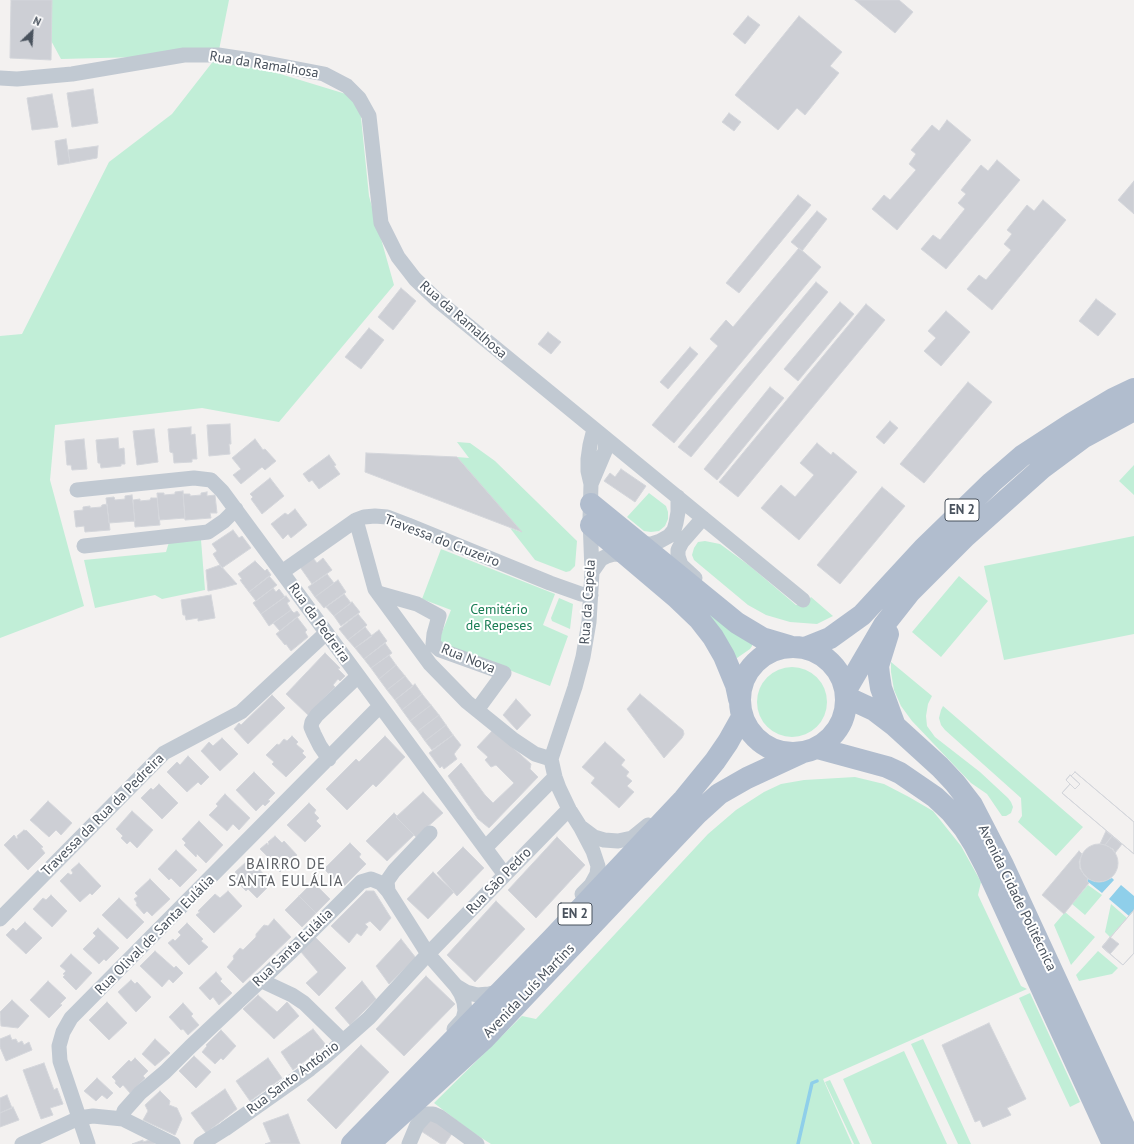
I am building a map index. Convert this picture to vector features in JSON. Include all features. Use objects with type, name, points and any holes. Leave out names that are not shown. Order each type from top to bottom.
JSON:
[{"type":"main road","name":"EN 2","points":[[740,708],[742,683],[749,669],[760,657],[774,650],[797,647],[830,638],[862,615],[923,549],[992,482],[1022,456],[1071,424],[1113,399],[1134,389]]},
{"type":"main road","name":"EN 2","points":[[809,751],[831,738],[841,724],[846,707],[846,693],[870,646],[892,614],[910,592],[966,536],[1041,469],[1084,438],[1134,410]]},
{"type":"main road","points":[[591,508],[634,550],[676,597],[699,619],[712,637],[724,656],[735,681],[740,708],[751,733],[765,746],[782,753],[809,751]]},
{"type":"main road","points":[[634,550],[670,568],[720,609],[748,630],[762,638],[819,653],[831,663],[841,675],[846,693]]},
{"type":"main road","points":[[892,614],[890,627],[878,666],[881,688],[895,726]]},
{"type":"main road","name":"Avenida Cidade Politécnica","points":[[846,693],[874,710],[895,726],[956,783],[972,805],[1003,865],[1132,1144]]},
{"type":"main road","name":"Avenida Luís Martins","points":[[369,1144],[402,1105],[429,1066],[684,799],[715,762],[728,742],[740,708]]},
{"type":"main road","name":"Avenida Luís Martins","points":[[352,1144],[484,1039],[718,794],[747,778],[809,751]]},
{"type":"main road","name":"Avenida Cidade Politécnica","points":[[809,751],[887,767],[900,773],[935,797],[951,812],[964,828],[986,867],[1113,1144]]},
{"type":"street","name":"Rua da Ramalhosa","points":[[0,78],[17,79],[72,74],[184,54],[218,55],[324,74],[348,86],[359,98],[369,116],[381,223],[398,257],[415,279],[437,300],[803,600]]},
{"type":"street","points":[[594,429],[588,458],[591,508],[598,520],[652,564],[670,568]]},
{"type":"street","name":"Rua da Capela","points":[[550,759],[575,687],[583,657],[589,622],[591,594],[591,508],[605,451],[606,439]]},
{"type":"street","name":"Rua da Pedreira","points":[[77,490],[194,478],[211,480],[236,509],[505,875]]},
{"type":"street","points":[[592,572],[601,559],[607,556],[634,550],[660,541],[669,536],[674,530],[676,523],[678,497]]},
{"type":"street","points":[[84,546],[208,532],[224,522],[236,509]]},
{"type":"street","name":"Travessa do Cruzeiro","points":[[282,572],[356,520],[368,517],[387,517],[550,583],[581,594],[591,594]]},
{"type":"street","points":[[703,518],[682,542],[678,550],[678,556],[681,565],[716,598],[720,609]]},
{"type":"street","name":"Rua Nova","points":[[356,520],[375,589],[430,664],[467,702],[514,740],[535,754],[550,759]]},
{"type":"street","name":"Rua Nova","points":[[378,593],[417,604],[439,616],[433,644],[440,650],[504,673],[477,710]]},
{"type":"street","name":"Travessa da Rua da Pedreira","points":[[0,919],[164,753],[241,712],[326,633]]},
{"type":"street","points":[[329,759],[314,734],[311,727],[312,722],[317,715],[358,676]]},
{"type":"street","name":"Rua Olival de Santa Eulália","points":[[88,1144],[60,1061],[59,1046],[63,1032],[71,1018],[380,706]]},
{"type":"street","points":[[550,759],[555,777],[569,809],[593,851],[598,866],[597,874],[590,885],[568,910],[560,930]]},
{"type":"street","points":[[485,848],[555,777]]},
{"type":"street","points":[[581,828],[604,840],[618,842],[632,838],[646,827],[670,801],[684,799]]},
{"type":"street","name":"Rua São Pedro","points":[[428,954],[569,809]]},
{"type":"street","points":[[388,891],[387,881],[394,871],[430,833]]},
{"type":"street","name":"Rua Santa Eulália","points":[[123,1119],[124,1111],[128,1105],[361,882],[371,879],[381,883],[388,891],[428,954],[456,986]]},
{"type":"street","name":"Rua Santo António","points":[[202,1144],[226,1129],[310,1069],[369,1018],[428,954]]},
{"type":"street","points":[[260,980],[292,996],[304,1004],[343,1041]]},
{"type":"street","points":[[456,986],[466,992],[476,995],[501,991]]},
{"type":"street","points":[[429,1066],[438,1044],[463,1019],[465,1011],[464,1002],[456,986]]},
{"type":"street","points":[[361,1144],[402,1105]]},
{"type":"street","points":[[382,1144],[392,1135],[402,1105]]},
{"type":"street","points":[[409,1144],[417,1124],[428,1114],[433,1114],[440,1117],[477,1144]]},
{"type":"street","points":[[22,1144],[79,1118],[93,1116],[123,1119],[173,1144]]},
{"type":"green space","points":[[29,0],[229,0],[218,55],[61,59]]},
{"type":"green space","points":[[218,55],[359,98],[369,196],[394,285],[279,422],[202,408],[55,425],[50,480],[84,606],[0,638],[0,336],[22,334],[109,162],[172,114]]},
{"type":"green space","points":[[457,442],[470,443],[495,461],[577,541],[575,566],[570,571],[566,572],[535,560],[510,528],[521,532],[457,457],[469,458]]},
{"type":"green space","points":[[1134,465],[1134,495],[1119,481]]},
{"type":"green space","points":[[649,493],[666,506],[668,512],[668,519],[665,526],[659,531],[644,531],[627,517]]},
{"type":"green space","points":[[1134,536],[1134,634],[1004,660],[984,566]]},
{"type":"green space","points":[[201,540],[205,590],[162,599],[155,595],[95,608],[84,560],[166,552],[169,542]]},
{"type":"green space","points":[[705,541],[720,544],[750,566],[796,605],[803,605],[811,597],[833,616],[817,624],[790,622],[766,615],[748,605],[694,560],[692,555],[694,548],[698,542]]},
{"type":"green space","name":"Cemitério de Repeses","points":[[441,549],[555,594],[543,625],[568,636],[550,686],[438,642],[451,610],[422,599]]},
{"type":"green space","points":[[666,574],[752,644],[750,649],[737,658],[734,657]]},
{"type":"green space","points":[[959,576],[988,601],[941,657],[912,632]]},
{"type":"green space","points":[[559,598],[573,604],[570,629],[552,621],[551,618]]},
{"type":"green space","points":[[891,662],[932,696],[928,704],[926,716],[927,726],[935,737],[980,772],[1008,798],[1013,807],[1011,813],[1006,816],[1002,816],[987,794],[971,783],[912,721],[901,706],[894,690]]},
{"type":"green space","points":[[792,667],[805,670],[817,677],[824,689],[827,702],[824,715],[817,727],[805,734],[792,737],[779,734],[767,727],[760,715],[757,702],[760,689],[767,677],[779,670]]},
{"type":"green space","points":[[943,706],[1083,827],[1056,856],[1018,822],[1022,816],[1021,798],[941,725],[939,718]]},
{"type":"green space","points":[[855,777],[884,784],[933,811],[961,846],[981,882],[978,895],[1021,986],[1027,989],[823,1079],[852,1144],[491,1144],[472,1132],[434,1103],[522,1016],[536,1019],[708,834],[736,810],[764,792],[781,784],[804,780]]},
{"type":"green space","points":[[1088,885],[1102,895],[1085,915],[1072,904]]},
{"type":"green space","points":[[1111,904],[1127,918],[1110,937],[1105,932]]},
{"type":"green space","points":[[1065,912],[1095,937],[1071,965],[1054,925]]},
{"type":"green space","points":[[1098,951],[1118,968],[1112,974],[1079,981],[1076,975]]},
{"type":"green space","points":[[1030,993],[1080,1102],[1070,1107],[1019,998]]},
{"type":"green space","points":[[923,1039],[971,1144],[958,1144],[911,1044]]},
{"type":"green space","points":[[904,1051],[947,1144],[872,1144],[843,1079]]},
{"type":"green space","points":[[830,1080],[860,1144],[854,1144],[825,1082]]},
{"type":"water","points":[[1112,878],[1114,880],[1102,893],[1087,881],[1088,879],[1100,882]]},
{"type":"water","points":[[1121,885],[1134,896],[1134,910],[1129,916],[1109,899]]},
{"type":"building","points":[[11,0],[52,0],[51,60],[10,58]]},
{"type":"building","points":[[855,0],[899,0],[913,12],[895,33]]},
{"type":"building","points":[[748,16],[760,25],[745,44],[733,34]]},
{"type":"building","points":[[799,16],[842,52],[830,66],[839,73],[805,115],[797,108],[778,130],[735,95]]},
{"type":"building","points":[[93,89],[98,123],[72,127],[67,93]]},
{"type":"building","points":[[52,94],[58,127],[32,130],[27,98]]},
{"type":"building","points":[[729,113],[741,122],[734,131],[722,122]]},
{"type":"building","points":[[947,120],[971,140],[897,230],[872,209],[884,195],[890,200],[916,170],[909,164],[916,154],[911,150],[932,125],[939,131]]},
{"type":"building","points":[[66,139],[70,163],[58,165],[55,141]]},
{"type":"building","points":[[98,146],[97,158],[70,163],[68,150]]},
{"type":"building","points":[[997,160],[1020,180],[946,269],[921,249],[933,235],[940,240],[965,209],[958,203],[966,194],[961,190],[981,165],[988,171]]},
{"type":"building","points":[[1134,181],[1134,214],[1118,200]]},
{"type":"building","points":[[798,195],[811,205],[739,293],[726,283]]},
{"type":"building","points":[[1043,200],[1066,220],[992,310],[967,289],[979,275],[986,280],[1011,250],[1004,244],[1012,234],[1007,230],[1027,205],[1034,211]]},
{"type":"building","points":[[817,211],[827,219],[802,251],[791,242]]},
{"type":"building","points":[[799,248],[821,267],[674,443],[652,425],[718,346],[710,339],[726,320],[733,327]]},
{"type":"building","points":[[816,282],[828,292],[691,457],[678,447]]},
{"type":"building","points":[[401,288],[416,301],[393,330],[378,317]]},
{"type":"building","points":[[1096,299],[1116,314],[1098,336],[1079,321]]},
{"type":"building","points":[[840,302],[854,314],[798,381],[784,369]]},
{"type":"building","points":[[866,304],[885,320],[738,497],[719,482]]},
{"type":"building","points":[[946,311],[970,332],[941,366],[924,351],[936,338],[928,331]]},
{"type":"building","points":[[369,328],[384,340],[361,369],[345,357]]},
{"type":"building","points":[[548,332],[561,342],[551,354],[538,344]]},
{"type":"building","points":[[690,347],[698,354],[668,389],[660,382]]},
{"type":"building","points":[[968,382],[992,402],[924,483],[900,464]]},
{"type":"building","points":[[770,387],[784,398],[717,480],[704,469]]},
{"type":"building","points":[[890,421],[898,428],[884,444],[876,437]]},
{"type":"building","points":[[230,424],[230,454],[209,456],[207,425]]},
{"type":"building","points":[[191,427],[191,435],[195,434],[197,459],[192,459],[192,462],[174,463],[173,453],[170,452],[168,429]]},
{"type":"building","points":[[154,429],[158,462],[137,465],[133,431]]},
{"type":"building","points":[[118,438],[119,449],[124,448],[125,464],[121,464],[121,466],[101,468],[100,463],[98,463],[96,440]]},
{"type":"building","points":[[84,439],[87,469],[72,470],[71,465],[67,465],[65,441]]},
{"type":"building","points":[[255,439],[263,450],[265,449],[276,461],[265,470],[262,467],[241,484],[233,475],[241,469],[232,458]]},
{"type":"building","points":[[817,443],[831,455],[833,452],[857,472],[799,540],[761,508],[781,485],[795,497],[814,475],[800,463]]},
{"type":"building","points":[[366,453],[457,457],[522,532],[365,472]]},
{"type":"building","points":[[329,455],[340,474],[319,489],[312,480],[309,482],[303,474]]},
{"type":"building","points":[[621,469],[646,486],[635,502],[604,481],[610,473],[615,477]]},
{"type":"building","points":[[270,478],[284,496],[262,514],[251,499],[253,497],[250,494]]},
{"type":"building","points":[[882,487],[905,506],[840,584],[817,565]]},
{"type":"building","points":[[183,491],[185,518],[159,520],[157,493],[164,493],[164,495],[175,494],[175,492]]},
{"type":"building","points":[[207,492],[207,496],[215,495],[217,513],[210,513],[211,518],[185,520],[183,494],[190,494],[190,496],[201,495],[201,493]]},
{"type":"building","points":[[132,495],[135,521],[109,523],[106,498],[114,497],[115,500],[125,499],[125,496]]},
{"type":"building","points":[[151,498],[157,498],[160,525],[135,527],[133,500],[150,500]]},
{"type":"building","points":[[107,504],[110,530],[85,532],[84,526],[76,527],[74,511],[83,510],[83,507],[101,507],[102,505]]},
{"type":"building","points":[[295,509],[307,525],[291,538],[288,534],[283,539],[271,524],[285,513],[288,515]]},
{"type":"building","points":[[233,530],[239,538],[242,536],[251,548],[222,568],[213,554],[217,551],[212,544]]},
{"type":"building","points":[[313,558],[317,563],[323,558],[332,570],[312,584],[300,567]]},
{"type":"building","points":[[255,561],[265,571],[267,569],[271,575],[249,592],[240,580],[242,579],[238,574]]},
{"type":"building","points":[[220,565],[237,584],[208,591],[206,570]]},
{"type":"building","points":[[327,574],[334,583],[315,597],[308,587]]},
{"type":"building","points":[[269,576],[277,585],[256,601],[249,592]]},
{"type":"building","points":[[338,580],[346,592],[324,608],[315,597]]},
{"type":"building","points":[[273,588],[276,592],[279,589],[285,597],[261,614],[253,603]]},
{"type":"building","points":[[344,594],[351,603],[334,616],[326,607]]},
{"type":"building","points":[[211,595],[215,618],[198,621],[198,618],[186,620],[185,615],[183,615],[181,600]]},
{"type":"building","points":[[286,596],[290,601],[287,603],[291,610],[269,626],[261,614]]},
{"type":"building","points":[[352,602],[360,612],[341,626],[334,616]]},
{"type":"building","points":[[291,610],[294,613],[297,611],[300,615],[280,631],[273,623]]},
{"type":"building","points":[[358,614],[367,625],[348,640],[339,629]]},
{"type":"building","points":[[297,617],[307,630],[305,632],[308,637],[291,651],[276,634]]},
{"type":"building","points":[[365,627],[372,636],[355,648],[348,640]]},
{"type":"building","points":[[379,630],[387,641],[364,659],[355,648]]},
{"type":"building","points":[[385,643],[392,653],[371,668],[364,659]]},
{"type":"building","points":[[325,653],[340,668],[338,669],[345,676],[340,681],[338,679],[333,685],[335,687],[308,715],[286,694]]},
{"type":"building","points":[[389,655],[396,665],[379,679],[371,668]]},
{"type":"building","points":[[396,665],[405,676],[387,690],[379,679]]},
{"type":"building","points":[[405,676],[413,686],[395,700],[387,690]]},
{"type":"building","points":[[415,684],[422,694],[402,710],[395,700]]},
{"type":"building","points":[[422,694],[431,705],[410,721],[402,710]]},
{"type":"building","points":[[640,694],[683,730],[684,734],[682,738],[664,758],[627,709]]},
{"type":"building","points":[[272,695],[285,708],[248,744],[234,729],[239,723],[241,725]]},
{"type":"building","points":[[516,699],[531,715],[517,730],[503,715]]},
{"type":"building","points":[[431,705],[439,715],[418,731],[410,721]]},
{"type":"building","points":[[439,715],[446,725],[425,741],[418,731]]},
{"type":"building","points":[[446,725],[453,735],[432,750],[425,741]]},
{"type":"building","points":[[493,730],[531,764],[530,769],[538,777],[489,828],[478,819],[448,776],[461,763],[485,795],[493,803],[514,783],[496,765],[491,767],[485,760],[488,757],[477,747]]},
{"type":"building","points":[[453,735],[461,745],[454,754],[457,759],[444,769],[442,766],[440,768],[429,753]]},
{"type":"building","points":[[292,736],[298,742],[296,744],[304,751],[302,753],[306,757],[286,777],[272,764],[274,762],[266,755],[277,744],[279,745],[284,739],[287,741]]},
{"type":"building","points":[[385,736],[405,757],[376,787],[373,784],[347,810],[326,789],[356,759],[359,762]]},
{"type":"building","points":[[222,738],[238,754],[220,771],[201,751],[209,742],[213,746]]},
{"type":"building","points":[[605,742],[625,760],[621,765],[629,772],[626,776],[632,781],[627,786],[634,792],[619,808],[591,783],[595,778],[582,767]]},
{"type":"building","points":[[188,756],[209,777],[201,785],[198,782],[187,792],[167,772],[177,762],[180,765]]},
{"type":"building","points":[[254,772],[275,793],[268,800],[270,801],[265,806],[263,804],[256,811],[236,790]]},
{"type":"building","points":[[1075,772],[1134,822],[1134,854],[1062,793],[1070,784],[1066,780]]},
{"type":"building","points":[[1075,772],[1134,822],[1134,854],[1062,793],[1070,784],[1075,789],[1080,784],[1071,776]]},
{"type":"building","points":[[1070,775],[1080,784],[1075,789],[1066,780]]},
{"type":"building","points":[[159,784],[178,803],[162,819],[141,798],[151,788],[153,790]]},
{"type":"building","points":[[423,792],[443,813],[416,837],[396,817]]},
{"type":"building","points":[[225,794],[250,818],[239,830],[233,824],[227,831],[209,815],[218,806],[216,804]]},
{"type":"building","points":[[48,801],[72,823],[61,835],[56,830],[49,837],[30,820]]},
{"type":"building","points":[[309,803],[316,810],[314,813],[319,818],[316,821],[321,826],[305,842],[287,825]]},
{"type":"building","points":[[132,811],[153,830],[137,848],[130,841],[127,844],[121,838],[123,836],[116,829]]},
{"type":"building","points":[[394,813],[397,816],[396,817],[414,835],[387,861],[366,841]]},
{"type":"building","points":[[199,821],[223,845],[206,863],[197,854],[196,857],[184,845],[186,843],[182,839]]},
{"type":"building","points":[[26,830],[43,847],[41,848],[45,853],[28,870],[4,845],[14,835],[17,839],[17,836]]},
{"type":"building","points":[[1106,831],[1112,836],[1105,845],[1100,844]]},
{"type":"building","points":[[275,836],[282,843],[284,841],[297,855],[280,872],[260,849],[267,843],[268,845],[268,842]]},
{"type":"building","points":[[1112,836],[1122,844],[1115,853],[1113,849],[1105,845]]},
{"type":"building","points":[[557,837],[585,865],[536,918],[508,890]]},
{"type":"building","points":[[350,843],[361,854],[359,857],[366,864],[344,886],[324,869]]},
{"type":"building","points":[[1095,844],[1103,844],[1113,849],[1117,856],[1117,870],[1113,877],[1103,882],[1095,882],[1085,877],[1083,874],[1080,867],[1080,859],[1085,849],[1088,847]]},
{"type":"building","points":[[463,847],[484,868],[457,896],[437,873]]},
{"type":"building","points":[[176,850],[197,870],[180,887],[171,878],[169,880],[158,869]]},
{"type":"building","points":[[1079,851],[1082,854],[1079,862],[1080,869],[1088,879],[1087,881],[1089,883],[1064,914],[1042,895]]},
{"type":"building","points":[[246,862],[251,867],[254,864],[271,882],[257,898],[248,889],[246,891],[234,878],[238,875],[235,872]]},
{"type":"building","points":[[79,863],[101,886],[92,895],[90,893],[80,902],[60,881],[68,873],[71,875],[73,873],[71,870]]},
{"type":"building","points":[[433,872],[454,892],[428,919],[407,899]]},
{"type":"building","points":[[150,879],[170,899],[152,916],[147,911],[144,914],[136,905],[137,903],[134,899],[138,896],[135,893]]},
{"type":"building","points":[[313,882],[330,899],[316,913],[299,896]]},
{"type":"building","points":[[228,891],[242,906],[214,933],[196,915],[200,912],[198,911],[215,894],[220,898]]},
{"type":"building","points":[[366,891],[374,891],[391,918],[380,931],[370,921],[365,924],[368,927],[361,936],[357,933],[349,943],[331,926]]},
{"type":"building","points":[[51,895],[67,911],[52,927],[33,909],[43,898],[46,900]]},
{"type":"building","points":[[299,896],[316,913],[302,927],[285,910]]},
{"type":"building","points":[[119,898],[144,922],[127,939],[102,915]]},
{"type":"building","points":[[496,901],[525,929],[475,982],[447,955]]},
{"type":"building","points":[[1134,910],[1134,953],[1123,965],[1102,947]]},
{"type":"building","points":[[1134,910],[1134,953],[1123,965],[1102,947]]},
{"type":"building","points":[[274,919],[291,937],[243,983],[227,967],[234,959],[233,956],[240,948],[243,950],[256,937],[256,934],[264,925],[268,926]]},
{"type":"building","points":[[25,922],[42,938],[26,954],[6,935],[13,928],[16,931]]},
{"type":"building","points":[[187,923],[203,939],[201,941],[208,947],[189,965],[168,943],[173,939],[175,941],[181,935],[178,932]]},
{"type":"building","points":[[98,928],[119,948],[106,961],[104,959],[99,964],[83,949],[96,936],[93,933]]},
{"type":"building","points":[[315,937],[346,968],[319,996],[306,983],[318,972],[301,952]]},
{"type":"building","points":[[1110,937],[1119,944],[1110,954],[1102,947]]},
{"type":"building","points":[[401,939],[416,958],[389,984],[376,966]]},
{"type":"building","points":[[155,951],[174,968],[176,966],[183,973],[173,983],[169,979],[162,987],[140,966]]},
{"type":"building","points":[[71,954],[92,973],[76,990],[63,977],[65,975],[63,974],[66,971],[60,966]]},
{"type":"building","points":[[216,972],[222,979],[220,981],[232,993],[219,1005],[213,997],[210,1000],[199,988]]},
{"type":"building","points":[[426,976],[455,1004],[404,1056],[376,1029]]},
{"type":"building","points":[[131,980],[135,984],[137,982],[151,997],[136,1012],[118,992]]},
{"type":"building","points":[[48,981],[66,998],[60,1004],[62,1005],[49,1018],[30,1000]]},
{"type":"building","points":[[362,981],[376,999],[350,1025],[335,1008]]},
{"type":"building","points":[[258,995],[277,1012],[287,1002],[299,1016],[274,1039],[243,1009]]},
{"type":"building","points":[[12,1000],[29,1016],[18,1028],[1,1026],[0,1012]]},
{"type":"building","points":[[107,1002],[127,1023],[109,1040],[89,1020]]},
{"type":"building","points":[[183,1003],[193,1014],[191,1016],[199,1025],[188,1035],[169,1017]]},
{"type":"building","points":[[989,1023],[1026,1099],[1007,1108],[1011,1115],[983,1127],[980,1120],[975,1122],[942,1045]]},
{"type":"building","points":[[313,1029],[326,1045],[293,1070],[281,1052]]},
{"type":"building","points":[[221,1030],[236,1046],[223,1060],[221,1058],[215,1064],[202,1052],[207,1046],[206,1045]]},
{"type":"building","points":[[10,1035],[12,1040],[16,1039],[18,1043],[22,1041],[24,1045],[29,1042],[32,1050],[6,1061],[0,1047],[0,1039]]},
{"type":"building","points":[[155,1039],[170,1053],[155,1066],[142,1054]]},
{"type":"building","points":[[361,1045],[389,1072],[336,1129],[307,1100]]},
{"type":"building","points":[[194,1056],[211,1072],[196,1088],[179,1071]]},
{"type":"building","points":[[135,1058],[148,1071],[143,1076],[145,1078],[130,1093],[123,1085],[120,1088],[112,1077],[129,1060],[131,1062]]},
{"type":"building","points":[[268,1058],[282,1078],[250,1101],[236,1081]]},
{"type":"building","points":[[44,1063],[54,1090],[57,1088],[63,1104],[50,1108],[53,1115],[41,1119],[23,1070]]},
{"type":"building","points":[[97,1078],[113,1093],[107,1099],[102,1095],[96,1101],[84,1091]]},
{"type":"building","points":[[225,1089],[237,1109],[206,1133],[191,1113]]},
{"type":"building","points":[[160,1091],[170,1101],[169,1105],[177,1108],[182,1119],[175,1135],[143,1120],[148,1111],[145,1105]]},
{"type":"building","points":[[7,1095],[12,1108],[0,1113],[0,1098]]},
{"type":"building","points":[[13,1107],[19,1120],[0,1127],[0,1113]]},
{"type":"building","points":[[288,1114],[300,1144],[265,1144],[271,1142],[263,1123]]},
{"type":"building","points":[[430,1117],[453,1132],[445,1144],[441,1144],[421,1131]]},
{"type":"building","points":[[153,1139],[155,1144],[132,1144],[143,1140],[143,1142]]},
{"type":"waterway","points":[[798,1144],[812,1083],[817,1081]]},
{"type":"district","name":"BAIRRO DE SANTA EULÁLIA","points":[[286,874]]}]
